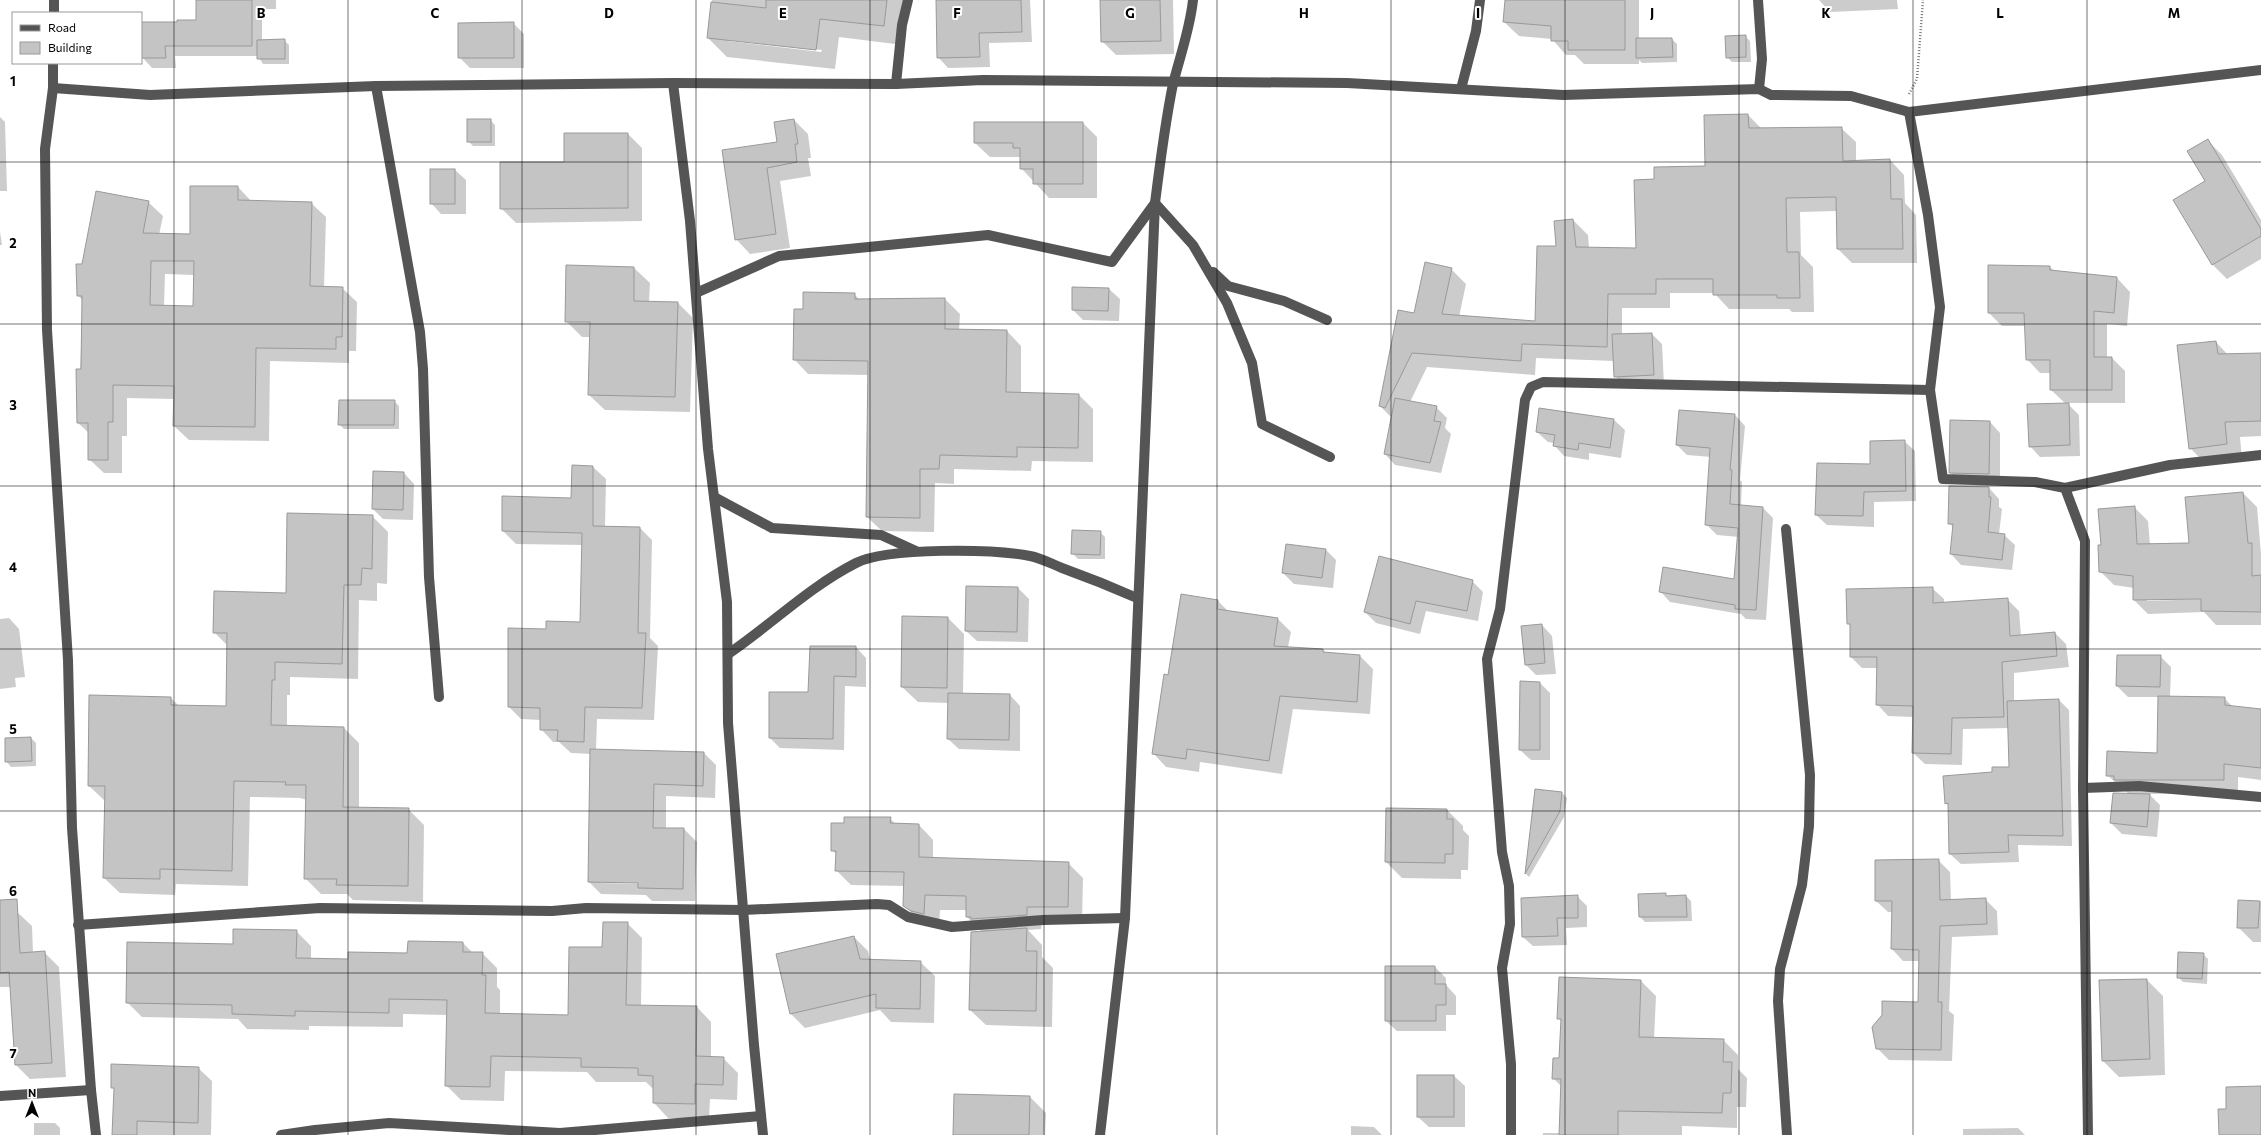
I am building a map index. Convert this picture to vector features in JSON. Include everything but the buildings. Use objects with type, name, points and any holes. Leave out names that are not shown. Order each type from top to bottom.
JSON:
[{"type":"street","points":[[54,0],[54,12]]},
{"type":"street","points":[[896,84],[902,25],[908,0]]},
{"type":"street","points":[[1100,1135],[1125,918],[1137,598],[1155,203],[1164,128],[1174,82],[1191,21],[1193,0]]},
{"type":"street","points":[[1461,89],[1476,31],[1480,0]]},
{"type":"street","points":[[1758,0],[1762,59],[1759,89]]},
{"type":"street","points":[[53,64],[53,88],[45,149],[46,330],[68,660],[72,828],[78,925],[96,1135]]},
{"type":"street","points":[[53,88],[150,95],[376,86],[673,83],[896,84],[983,80],[1348,83],[1563,95],[1759,89],[1771,95],[1851,96],[1909,112],[2261,70]]},
{"type":"street","points":[[673,83],[690,221],[708,449],[727,602],[728,723],[763,1135]]},
{"type":"street","points":[[376,86],[420,332],[423,369],[429,577],[439,697]]},
{"type":"street","points":[[1909,112],[1928,214],[1940,307],[1930,390],[1943,478],[2035,482],[2065,488],[2170,465],[2261,455]]},
{"type":"street","points":[[1155,203],[1194,245],[1227,303],[1252,363],[1262,424],[1330,456]]},
{"type":"street","points":[[696,293],[779,256],[988,235],[1112,262],[1155,203]]},
{"type":"street","points":[[1205,264],[1228,286],[1284,301],[1327,320]]},
{"type":"street","points":[[1511,1135],[1510,1064],[1502,968],[1510,924],[1509,886],[1502,852],[1487,659],[1500,609],[1525,400],[1531,387],[1543,382],[1930,390]]},
{"type":"street","points":[[2065,488],[2085,541],[2083,788],[2088,1135]]},
{"type":"street","points":[[714,497],[772,528],[881,535],[918,552]]},
{"type":"street","points":[[1786,529],[1810,775],[1809,826],[1802,886],[1780,969],[1778,1001],[1787,1135]]},
{"type":"street","points":[[728,654],[766,628],[805,594],[858,562],[881,555],[918,552],[1004,553],[1032,556],[1137,598]]},
{"type":"street","points":[[2083,788],[2139,786],[2261,797]]},
{"type":"street","points":[[78,925],[320,908],[552,911],[586,908],[743,910],[877,904],[888,905],[908,917],[952,927],[1042,920],[1125,918]]},
{"type":"street","points":[[0,1096],[91,1090]]},
{"type":"street","points":[[281,1135],[315,1130],[389,1123],[560,1133],[761,1116]]},
{"type":"path","points":[[1909,112],[1909,95],[1917,79],[1923,0]]}]
